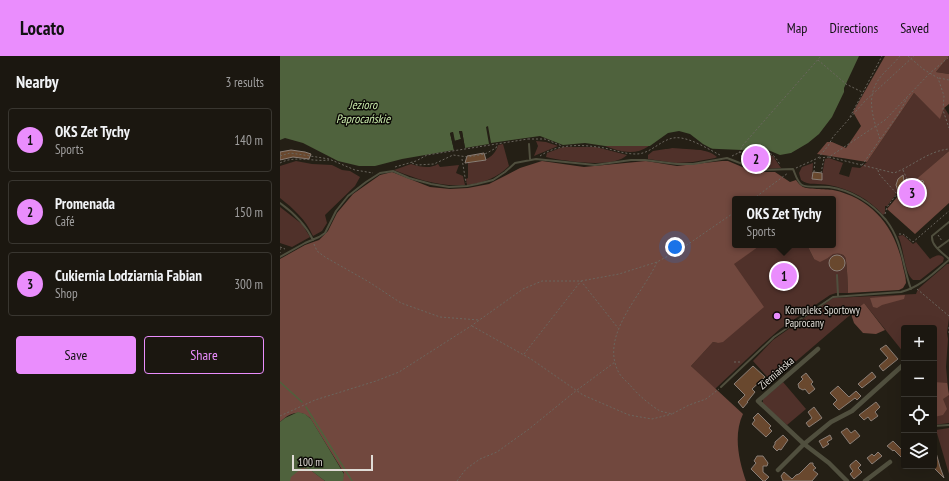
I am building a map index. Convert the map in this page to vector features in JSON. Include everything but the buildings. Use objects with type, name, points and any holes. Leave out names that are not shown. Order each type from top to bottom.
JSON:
[{"type":"street","name":"Ziemiańska","points":[[818,349],[758,401],[804,444],[829,463],[847,481]]},
{"type":"street","points":[[778,470],[804,444],[831,422],[852,411],[901,367]]},
{"type":"street","points":[[865,481],[890,462]]},
{"type":"lane","points":[[529,144],[530,159]]},
{"type":"lane","points":[[280,256],[325,233],[336,211],[354,191],[380,173],[387,171],[393,171],[409,178],[431,184],[449,187],[467,186],[493,180],[506,172],[515,163],[536,158],[594,165],[631,160],[693,164],[728,158],[758,170],[793,169],[799,182],[803,186],[829,187],[847,192],[870,205],[886,221],[898,241],[911,289]]},
{"type":"lane","points":[[280,203],[310,232],[313,240]]},
{"type":"lane","points":[[721,387],[774,337],[828,299],[838,296],[901,292],[920,284],[949,260],[933,244],[932,236],[949,222]]},
{"type":"lane","points":[[938,248],[949,240]]},
{"type":"lane","points":[[837,276],[838,296]]},
{"type":"lane","points":[[937,426],[949,425]]},
{"type":"path","points":[[739,153],[743,145],[821,56]]},
{"type":"path","points":[[850,117],[882,56]]},
{"type":"path","points":[[880,139],[871,108],[872,95],[877,82],[900,56]]},
{"type":"path","points":[[908,56],[938,78],[949,80]]},
{"type":"path","points":[[757,196],[793,169],[815,161],[844,124],[865,101],[914,56]]},
{"type":"path","points":[[818,158],[829,156],[885,120],[930,73],[949,57]]},
{"type":"path","points":[[818,60],[846,84],[863,92]]},
{"type":"path","points":[[938,78],[944,96],[943,110],[949,128]]},
{"type":"path","points":[[862,166],[899,113],[908,96]]},
{"type":"path","points":[[387,171],[391,168],[412,162],[427,155],[528,139],[545,139],[562,146],[596,146],[624,153],[636,154],[649,152],[667,139],[679,137],[688,139],[728,158],[751,150],[771,152],[782,169]]},
{"type":"path","points":[[528,139],[529,144]]},
{"type":"path","points":[[412,162],[417,165],[434,164],[453,155],[468,158],[486,154],[496,148],[497,144]]},
{"type":"path","points":[[536,158],[562,146]]},
{"type":"path","points":[[829,156],[862,166],[894,173],[903,170],[929,154],[940,149],[949,148]]},
{"type":"path","points":[[280,156],[295,154],[330,159],[355,170],[380,173]]},
{"type":"path","points":[[821,172],[824,158]]},
{"type":"path","points":[[280,163],[282,161],[293,159],[320,161],[330,159]]},
{"type":"path","points":[[462,159],[467,186]]},
{"type":"path","points":[[814,172],[815,161]]},
{"type":"path","points":[[878,170],[879,174],[898,194]]},
{"type":"path","points":[[903,170],[910,186],[913,189]]},
{"type":"path","points":[[886,213],[887,207],[898,194],[901,194],[910,186]]},
{"type":"path","points":[[908,237],[913,242],[949,211]]},
{"type":"path","points":[[280,416],[315,400],[376,381],[399,372],[471,326],[523,289],[535,283],[542,281],[581,281],[618,274],[657,262],[681,249],[732,214]]},
{"type":"path","points":[[930,226],[945,244]]},
{"type":"path","points":[[313,240],[317,251],[325,257],[369,282],[401,303],[440,317],[479,320]]},
{"type":"path","points":[[280,248],[280,253]]},
{"type":"path","points":[[657,262],[653,272],[638,294],[618,329],[613,354],[618,371],[636,392],[661,411],[672,414]]},
{"type":"path","points":[[581,281],[618,329]]},
{"type":"path","points":[[523,355],[581,281]]},
{"type":"path","points":[[915,287],[949,316]]},
{"type":"path","points":[[471,326],[523,355],[583,395],[629,415],[652,419],[672,414],[689,405],[706,399],[721,387]]},
{"type":"path","points":[[949,327],[949,334]]},
{"type":"path","points":[[457,481],[466,470],[480,459],[497,452],[615,362]]},
{"type":"path","points":[[734,362],[740,362]]},
{"type":"shaded area","points":[[885,56],[949,56],[936,72],[949,74],[949,104],[944,108],[940,119],[914,93],[867,162],[817,154],[827,142],[832,142],[846,148],[861,126],[853,112]]},
{"type":"shaded area","points":[[949,56],[949,74],[936,72]]},
{"type":"shaded area","points":[[914,93],[940,118],[944,107],[949,115],[949,151],[901,193],[897,193],[887,206],[885,206],[885,213],[883,215],[872,204],[852,192],[825,184],[810,184],[801,180],[799,173],[802,167],[813,163],[812,179],[821,180],[825,159],[829,158],[843,163],[839,174],[849,177],[852,167],[860,168],[867,162]]},
{"type":"shaded area","points":[[536,141],[546,142],[558,146],[534,156],[538,146]]},
{"type":"shaded area","points":[[503,144],[509,166],[500,174],[490,179],[467,185],[466,179],[468,178],[468,163],[490,157],[498,145]]},
{"type":"shaded area","points":[[605,146],[649,146],[638,151],[627,152]]},
{"type":"shaded area","points":[[563,147],[596,147],[627,155],[621,159],[611,162],[600,163],[576,162],[546,157],[547,153]]},
{"type":"shaded area","points":[[672,148],[702,150],[717,157],[693,162],[676,163],[648,159],[648,155],[653,151]]},
{"type":"shaded area","points":[[949,151],[949,203],[915,234],[887,209],[899,195],[908,202],[920,188],[913,182]]},
{"type":"shaded area","points":[[764,153],[773,156],[781,168],[764,169],[763,163],[770,164],[766,160]]},
{"type":"shaded area","points":[[296,161],[312,164],[332,165],[342,170],[350,171],[360,177],[355,186],[325,215],[327,223],[322,231],[313,236],[299,215],[280,198],[280,166]]},
{"type":"shaded area","points":[[542,161],[584,167],[646,161],[677,166],[728,161],[754,172],[775,172],[790,182],[796,180],[805,188],[833,190],[847,194],[869,207],[887,226],[893,237],[902,262],[906,283],[903,288],[899,290],[848,293],[846,263],[844,256],[836,253],[820,262],[814,259],[808,248],[836,248],[836,196],[732,196],[732,248],[757,248],[734,264],[764,307],[723,342],[713,342],[691,366],[743,414],[738,431],[738,448],[746,481],[342,481],[344,473],[310,418],[302,413],[295,413],[291,414],[280,422],[280,259],[305,245],[319,240],[328,231],[337,213],[353,194],[380,175],[392,172],[430,187],[450,189],[468,188],[489,184],[520,168]]},
{"type":"shaded area","points":[[411,164],[425,167],[432,167],[438,164],[440,167],[459,165],[456,173],[463,176],[465,185],[437,184],[394,170]]},
{"type":"shaded area","points":[[280,207],[302,224],[310,237],[292,247],[280,243]]},
{"type":"shaded area","points":[[903,235],[913,244],[916,242],[930,259],[939,255],[944,258],[943,262],[920,280],[913,280],[908,272],[898,236]]},
{"type":"shaded area","name":"Kompleks Sportowy Paprocany","points":[[756,248],[808,248],[814,259],[828,258],[833,253],[838,253],[845,257],[848,293],[836,293],[830,295],[780,329],[715,389],[691,366],[713,342],[718,343],[734,263]]},
{"type":"shaded area","points":[[947,264],[949,264],[949,318],[946,367],[949,398],[949,423],[937,425],[937,325],[901,325],[901,349],[864,303],[772,382],[753,361],[773,340],[833,298],[916,294],[918,289]]},
{"type":"shaded area","points":[[905,295],[904,299],[882,305],[877,308],[873,307],[870,298]]},
{"type":"shaded area","points":[[864,303],[885,330],[876,334],[863,333],[854,323],[851,314]]},
{"type":"shaded area","points":[[783,382],[806,409],[787,425],[763,404],[763,399]]},
{"type":"shaded area","points":[[937,382],[947,383],[949,395],[943,399],[947,409],[943,415],[937,416]]},
{"type":"shaded area","points":[[949,428],[949,474],[937,433],[937,430]]},
{"type":"shaded area","points":[[301,468],[308,468],[325,481],[290,481],[290,476]]},
{"type":"water","name":"Jezioro Paprocańskie","points":[[280,56],[859,56],[832,117],[819,134],[808,143],[791,153],[780,155],[758,148],[742,150],[649,146],[605,146],[585,143],[563,145],[540,136],[491,143],[488,126],[486,127],[489,144],[465,148],[462,131],[459,131],[461,139],[454,141],[453,132],[450,133],[454,150],[402,159],[375,166],[359,166],[338,161],[303,143],[285,138],[280,140]]},
{"type":"water","points":[[298,412],[305,414],[311,419],[344,474],[343,481],[325,481],[309,469],[302,468],[291,477],[290,481],[280,481],[280,422]]},
{"type":"pier","points":[[459,131],[462,131],[465,148],[463,148],[461,141],[454,143],[456,150],[454,150],[450,133],[453,132],[455,141],[461,139]]},
{"type":"pier","points":[[679,131],[690,134],[703,144],[716,151],[647,148],[668,133]]},
{"type":"waterway","points":[[280,382],[302,402]]},
{"type":"waterway","points":[[306,407],[352,481]]},
{"type":"place","name":"Promenada","points":[[756,159]]},
{"type":"place","name":"Cukiernia Lodziarnia Fabian","points":[[912,193]]},
{"type":"place","name":"OKS Zet Tychy","points":[[784,276]]},
{"type":"place","name":"Kompleks Sportowy Paprocany","points":[[777,316]]}]
